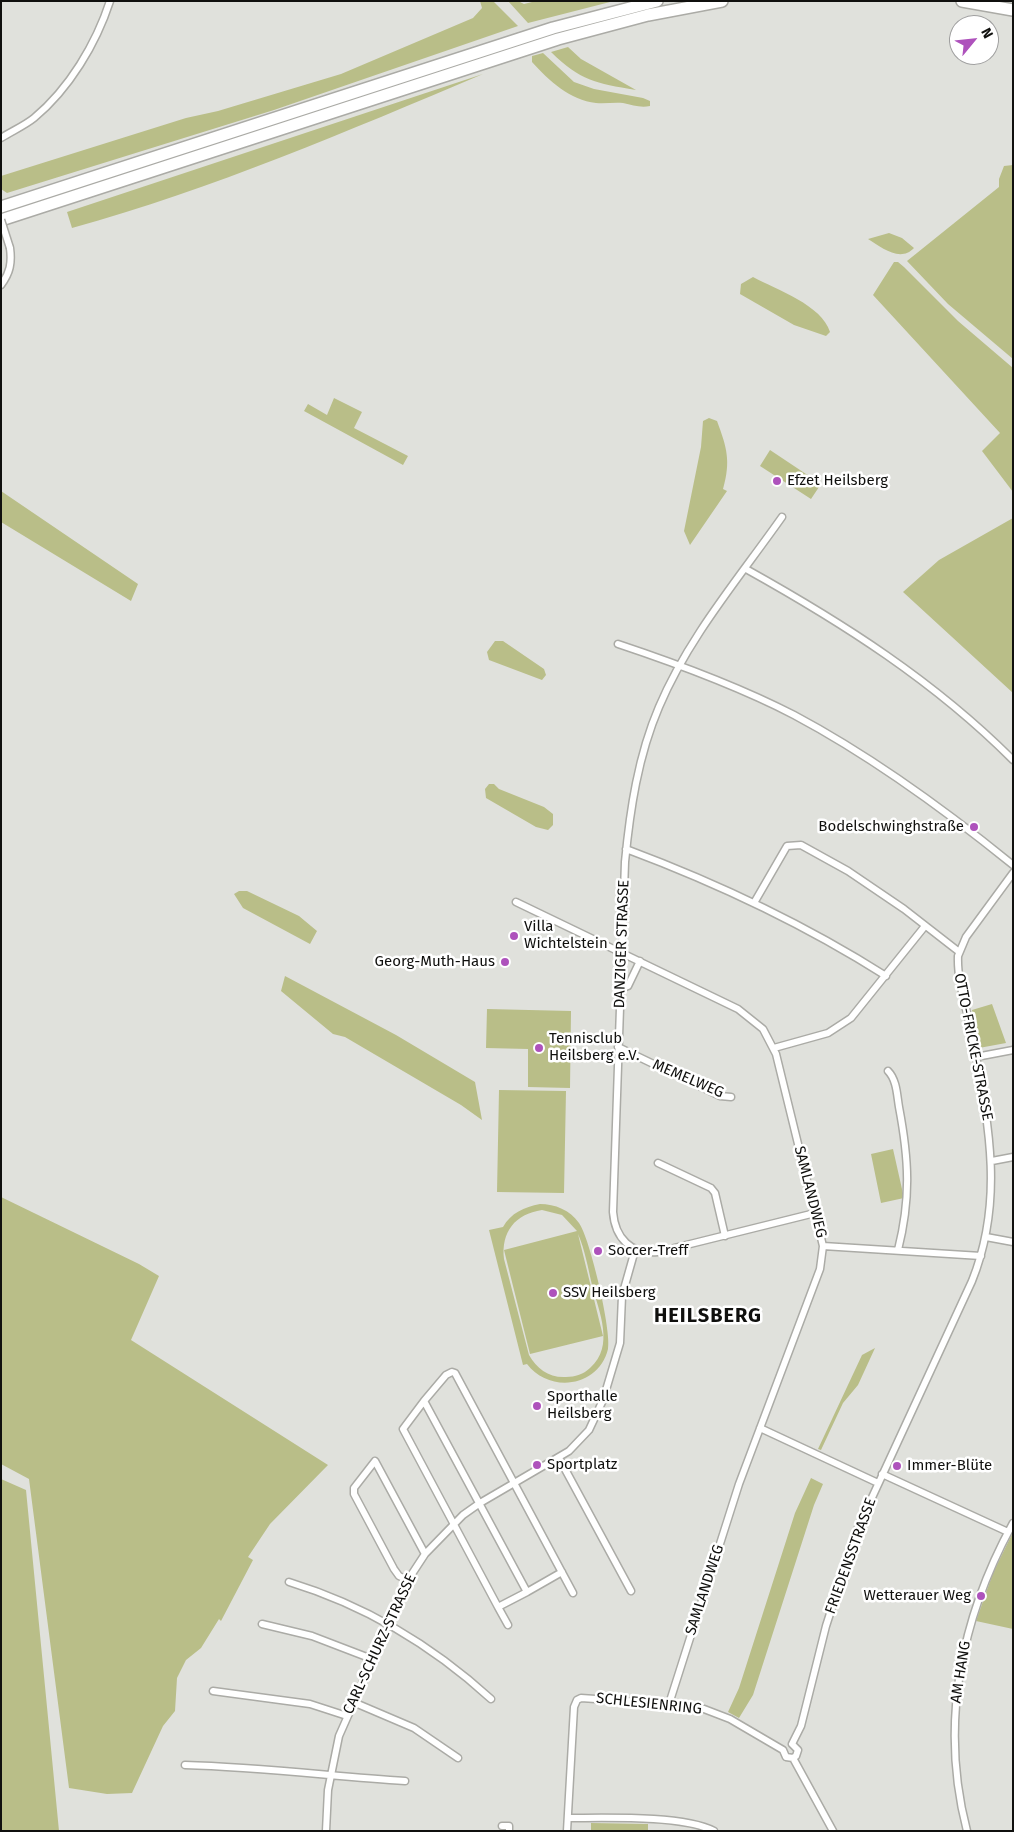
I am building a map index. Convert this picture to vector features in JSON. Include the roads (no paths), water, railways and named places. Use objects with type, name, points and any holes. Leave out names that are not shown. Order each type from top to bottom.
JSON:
[{"type":"highway","points":[[1,207],[535,34],[657,1]]},
{"type":"highway","points":[[1,220],[543,44],[648,15],[722,1]]},
{"type":"highway","points":[[962,1],[1013,10]]},
{"type":"street","points":[[1,138],[34,118],[59,92],[97,37],[110,1]]},
{"type":"street","points":[[1,220],[12,260],[9,272],[1,285]]},
{"type":"street","name":"DANZIGER STRASSE","points":[[635,1250],[623,1241],[617,1232],[613,1212],[626,849],[632,805],[646,745],[658,708],[679,666],[782,517]]},
{"type":"street","points":[[746,569],[829,616],[881,650],[944,697],[1013,760]]},
{"type":"street","points":[[618,644],[693,671],[774,705],[839,740],[934,802],[1013,865]]},
{"type":"street","points":[[754,903],[783,851],[787,846],[796,844],[848,871],[958,951]]},
{"type":"street","points":[[626,849],[754,903],[846,951],[886,976]]},
{"type":"street","name":"OTTO-FRICKE-STRASSE","points":[[986,1237],[992,1195],[992,1161],[987,1113],[958,964],[958,951],[1013,873]]},
{"type":"street","name":"SAMLANDWEG","points":[[516,902],[738,1009],[761,1027],[774,1048],[823,1246],[820,1269],[738,1486],[669,1704]]},
{"type":"street","points":[[774,1048],[814,1038],[833,1030],[859,1010],[925,926]]},
{"type":"street","points":[[620,989],[628,986],[640,962]]},
{"type":"street","name":"MEMELWEG","points":[[618,1047],[720,1096],[731,1097]]},
{"type":"street","points":[[976,1057],[1013,1050]]},
{"type":"street","points":[[888,1071],[893,1076],[906,1145],[909,1179],[907,1213],[898,1250]]},
{"type":"street","points":[[992,1161],[1013,1158]]},
{"type":"street","points":[[658,1163],[711,1188],[715,1193],[725,1236]]},
{"type":"street","points":[[635,1250],[658,1252],[815,1213]]},
{"type":"street","points":[[986,1237],[1013,1242]]},
{"type":"street","name":"FRIEDENSSTRASSE","points":[[792,1744],[801,1726],[836,1591],[857,1530],[972,1281],[986,1237]]},
{"type":"street","points":[[823,1246],[981,1256]]},
{"type":"street","name":"CARL-SCHURZ-STRASSE","points":[[326,1831],[330,1776],[339,1736],[352,1702],[408,1580],[425,1554],[454,1524],[480,1503],[559,1458],[576,1446],[588,1430],[606,1388],[622,1334],[620,1304],[635,1250]]},
{"type":"street","points":[[508,1625],[403,1429],[449,1372],[455,1373],[573,1593]]},
{"type":"street","points":[[424,1401],[527,1592]]},
{"type":"street","points":[[760,1428],[878,1483]]},
{"type":"street","points":[[559,1458],[630,1591]]},
{"type":"street","points":[[408,1580],[399,1576],[394,1569],[354,1494],[355,1485],[375,1460],[425,1554]]},
{"type":"street","points":[[882,1474],[1008,1532]]},
{"type":"street","name":"AM HANG","points":[[968,1831],[956,1765],[955,1709],[958,1678],[967,1634],[978,1595],[1013,1523]]},
{"type":"street","points":[[498,1607],[562,1572]]},
{"type":"street","points":[[289,1582],[340,1600],[387,1625],[448,1663],[491,1699]]},
{"type":"street","points":[[262,1624],[312,1636],[372,1659]]},
{"type":"street","points":[[213,1691],[300,1702],[347,1716]]},
{"type":"street","name":"SCHLESIENRING","points":[[567,1831],[574,1707],[577,1700],[581,1698],[669,1704],[704,1709],[723,1715],[783,1750],[786,1757],[793,1758]]},
{"type":"street","points":[[352,1702],[414,1728],[458,1758]]},
{"type":"street","points":[[783,1750],[785,1746],[792,1744]]},
{"type":"street","name":"SCHLESIENRING","points":[[792,1744],[798,1750],[793,1758]]},
{"type":"street","name":"SCHLESIENRING","points":[[793,1758],[833,1831]]},
{"type":"street","points":[[185,1765],[264,1768],[330,1776],[405,1781]]},
{"type":"street","points":[[568,1818],[619,1818],[693,1823],[714,1831]]},
{"type":"street","points":[[502,1826],[509,1826],[509,1831]]},
{"type":"place","name":"Efzet Heilsberg","points":[[777,481]]},
{"type":"place","name":"Bodelschwinghstraße","points":[[974,827]]},
{"type":"place","name":"Villa Wichtelstein","points":[[514,936]]},
{"type":"place","name":"Georg-Muth-Haus","points":[[505,962]]},
{"type":"place","name":"Tennisclub Heilsberg e.V.","points":[[539,1048]]},
{"type":"place","name":"Soccer-Treff","points":[[598,1251]]},
{"type":"place","name":"SSV Heilsberg","points":[[553,1293]]},
{"type":"place","name":"Sporthalle Heilsberg","points":[[537,1406]]},
{"type":"place","name":"Sportplatz","points":[[537,1465]]},
{"type":"place","name":"Immer-Blüte","points":[[897,1466]]},
{"type":"place","name":"Wetterauer Weg","points":[[981,1596]]},
{"type":"district","name":"HEILSBERG","points":[[708,1316]]}]
